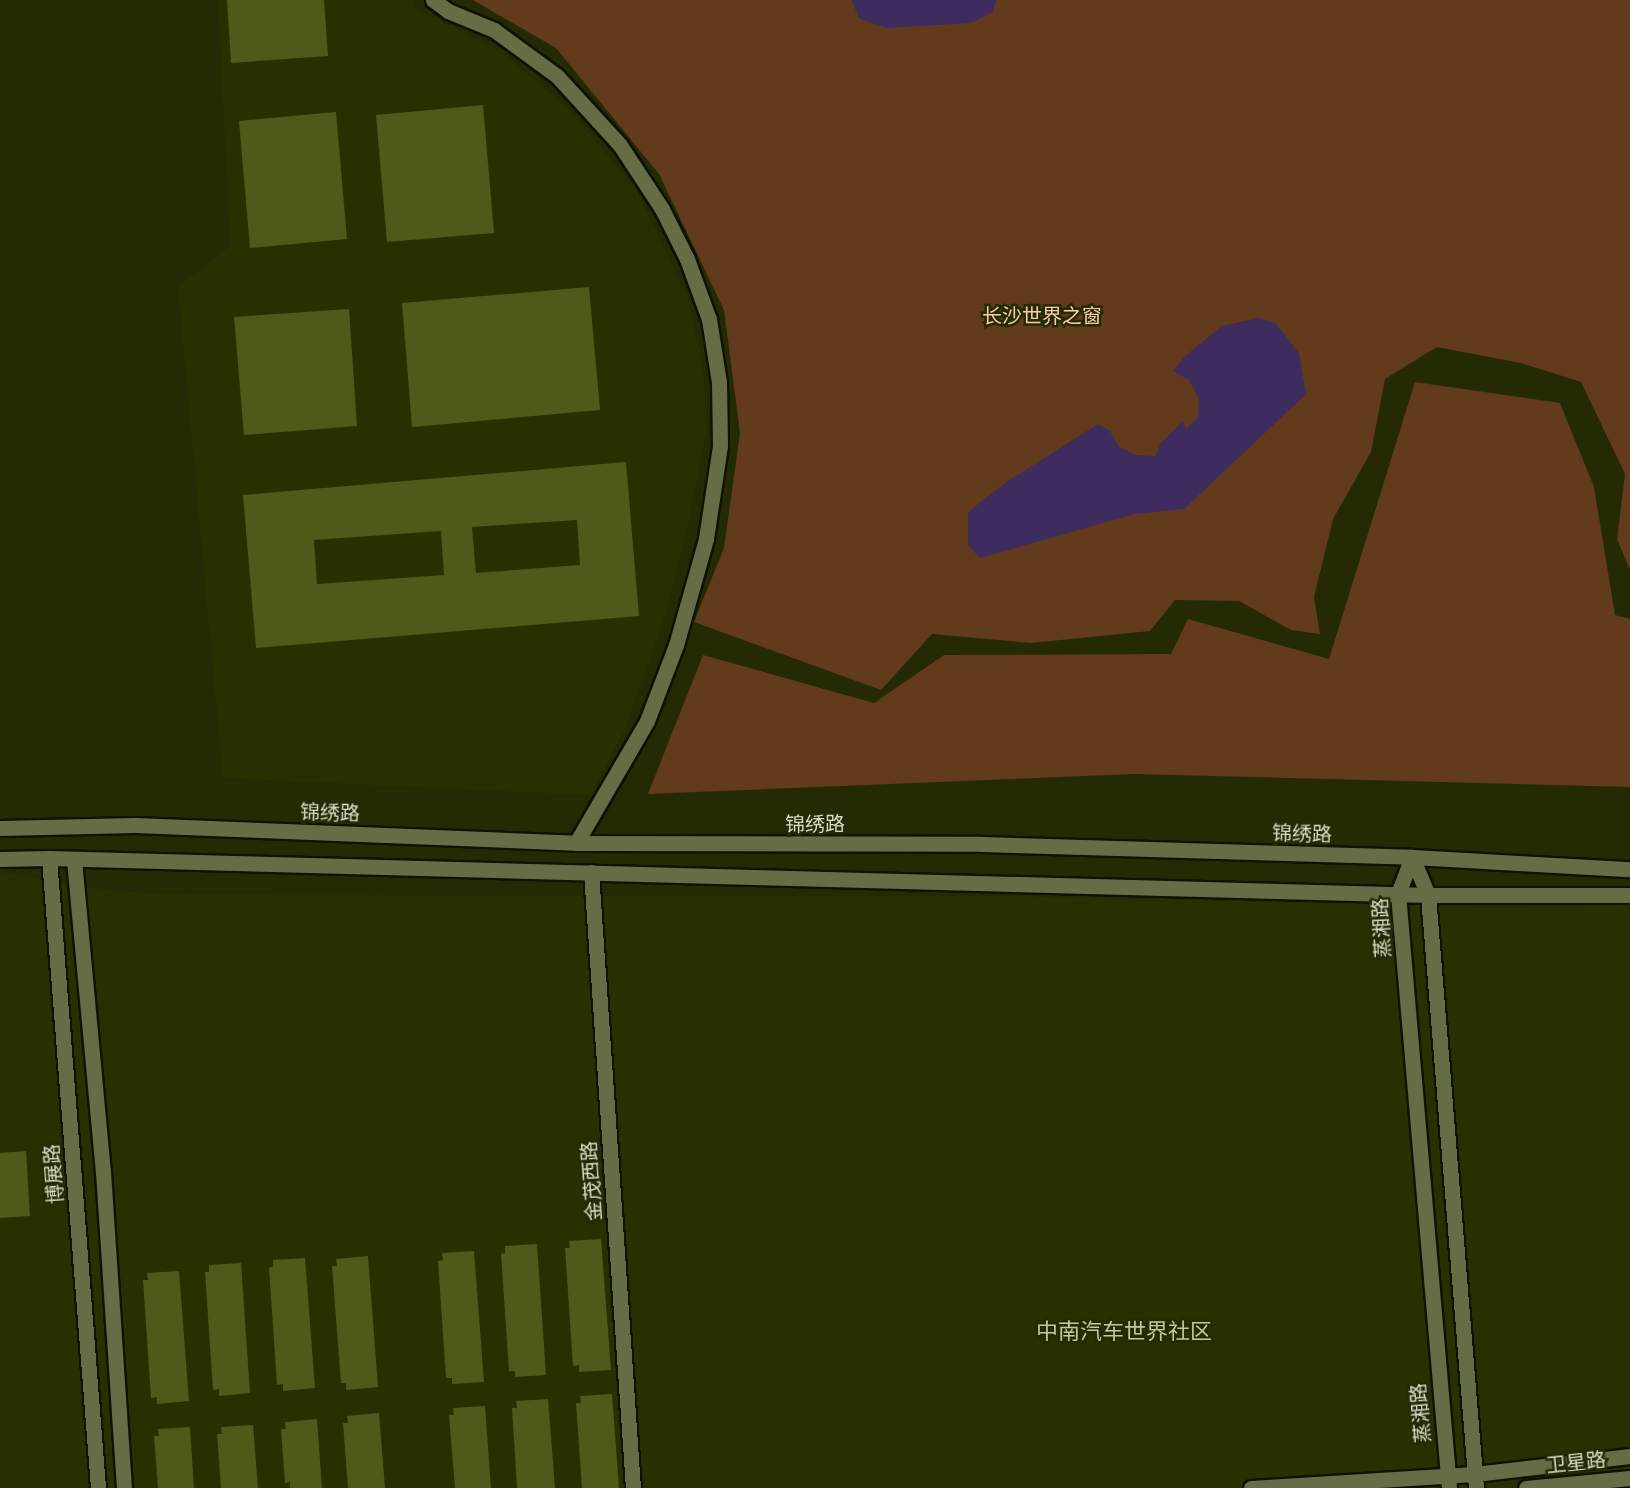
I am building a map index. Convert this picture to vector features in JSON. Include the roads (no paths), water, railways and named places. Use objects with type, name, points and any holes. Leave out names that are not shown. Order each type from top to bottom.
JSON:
[{"type":"street","points":[[433,0],[448,11],[494,30],[557,76],[620,145],[662,209],[687,259],[709,319],[719,382],[720,446],[706,539],[676,645],[647,721],[576,843]]},
{"type":"street","name":"锦绣路","points":[[0,828],[135,825],[576,843],[981,844],[1412,858],[1630,869]]},
{"type":"street","points":[[0,860],[49,858],[1428,895],[1630,895]]},
{"type":"street","name":"博展路","points":[[49,858],[98,1488]]},
{"type":"street","points":[[1412,858],[1428,895],[1475,1481]]},
{"type":"street","name":"蒸湘路","points":[[1412,858],[1398,894],[1447,1480]]},
{"type":"street","points":[[74,860],[103,1172],[123,1488]]},
{"type":"street","name":"金茂西路","points":[[591,872],[633,1488]]},
{"type":"street","points":[[1251,1488],[1447,1480],[1475,1481],[1630,1456]]},
{"type":"street","name":"卫星路","points":[[1526,1488],[1630,1478]]},
{"type":"district","name":"中南汽车世界社区","points":[[1124,1332]]},
{"type":"park label","name":"长沙世界之窗","points":[[1042,315]]}]
